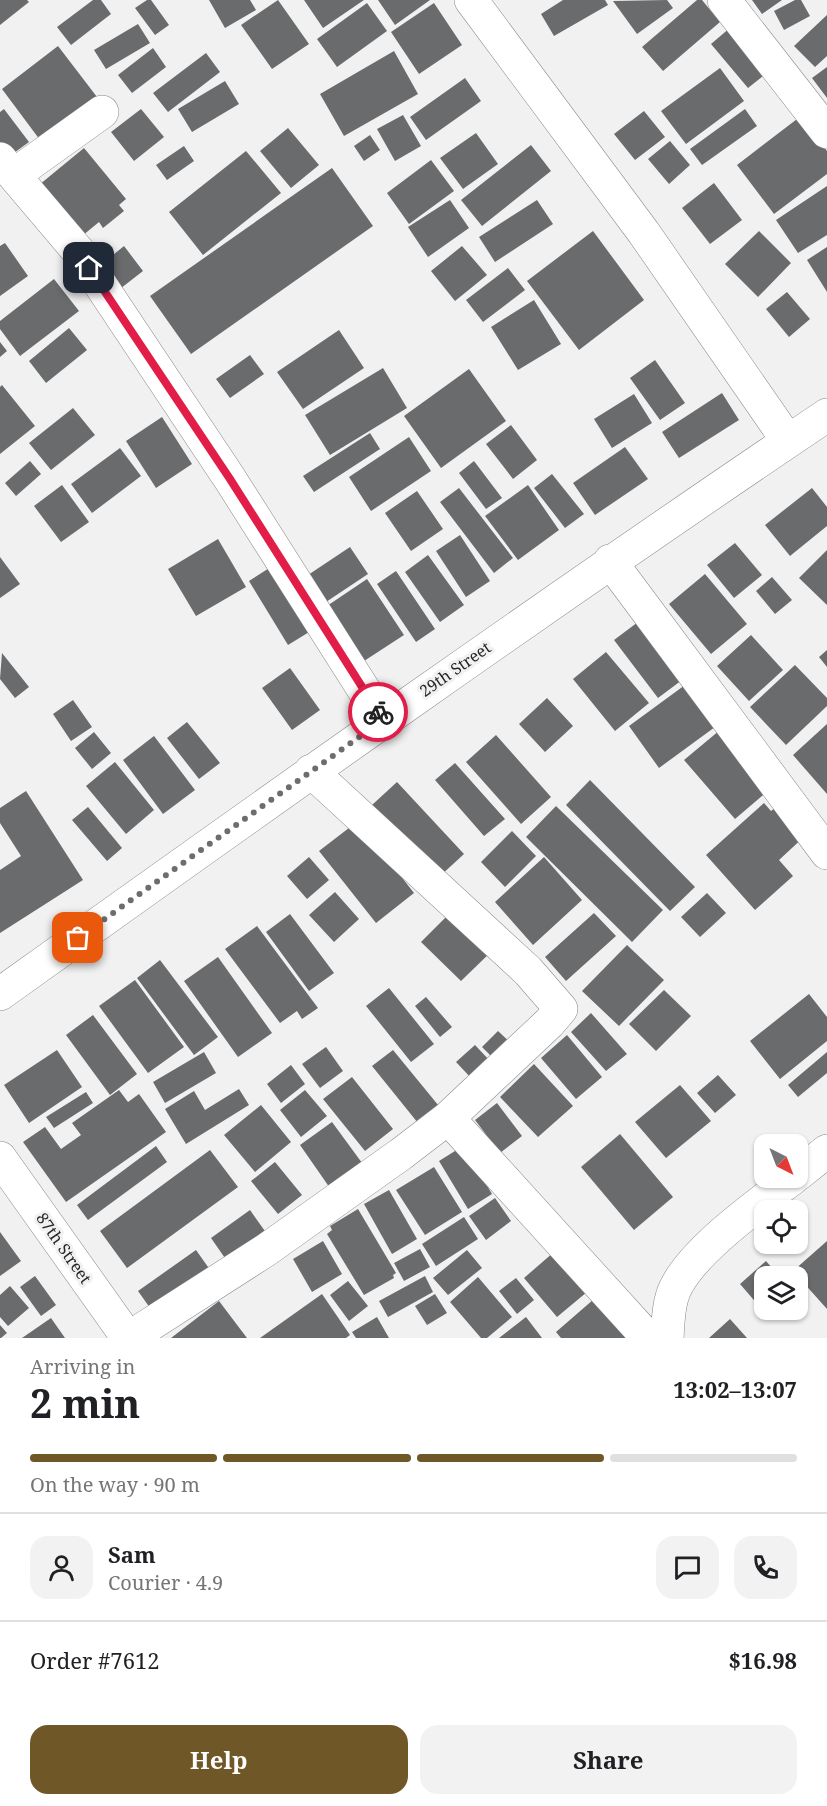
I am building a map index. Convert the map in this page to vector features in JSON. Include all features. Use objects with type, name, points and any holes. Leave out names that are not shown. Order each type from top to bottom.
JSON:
[{"type":"street","points":[[471,0],[644,233],[788,441]]},
{"type":"street","points":[[724,0],[827,132]]},
{"type":"street","points":[[102,112],[7,167],[78,251],[230,479],[383,720]]},
{"type":"street","name":"29th Street","points":[[0,994],[311,771],[610,561],[827,415]]},
{"type":"street","points":[[610,561],[827,853]]},
{"type":"street","points":[[128,1338],[266,1250],[448,1118],[561,1009],[528,971],[311,771]]},
{"type":"street","points":[[448,1118],[648,1338]]},
{"type":"street","points":[[808,1166],[827,1151]]},
{"type":"street","name":"87th Street","points":[[0,1158],[128,1338]]},
{"type":"street","points":[[667,1338],[672,1295],[690,1267],[728,1228],[780,1188]]},
{"type":"building","points":[[0,0],[27,0],[29,2],[0,25]]},
{"type":"building","points":[[93,0],[101,0],[111,14],[71,45],[57,27]]},
{"type":"building","points":[[151,0],[169,25],[155,35],[135,8]]},
{"type":"building","points":[[209,0],[250,0],[256,10],[225,28]]},
{"type":"building","points":[[278,0],[309,44],[272,69],[241,25]]},
{"type":"building","points":[[304,0],[364,0],[323,28]]},
{"type":"building","points":[[378,0],[430,0],[395,25]]},
{"type":"building","points":[[563,0],[605,0],[608,5],[554,36],[541,14]]},
{"type":"building","points":[[667,0],[673,8],[637,34],[613,1]]},
{"type":"building","points":[[697,0],[702,0],[720,22],[663,71],[642,47]]},
{"type":"building","points":[[752,0],[782,0],[762,14]]},
{"type":"building","points":[[795,0],[801,0],[810,16],[784,30],[774,11]]},
{"type":"building","points":[[367,3],[387,31],[337,67],[317,39]]},
{"type":"building","points":[[434,3],[462,45],[419,74],[391,32]]},
{"type":"building","points":[[827,15],[827,56],[815,67],[794,46]]},
{"type":"building","points":[[138,24],[150,43],[106,69],[94,50]]},
{"type":"building","points":[[731,27],[768,72],[748,88],[711,44]]},
{"type":"building","points":[[58,46],[97,97],[40,140],[2,89]]},
{"type":"building","points":[[153,48],[166,67],[132,93],[118,75]]},
{"type":"building","points":[[394,51],[418,94],[344,136],[320,94]]},
{"type":"building","points":[[206,53],[220,72],[168,112],[153,93]]},
{"type":"building","points":[[827,67],[827,98],[812,78]]},
{"type":"building","points":[[720,68],[744,101],[686,144],[661,111]]},
{"type":"building","points":[[465,78],[481,101],[426,140],[410,117]]},
{"type":"building","points":[[225,81],[239,104],[192,132],[178,109]]},
{"type":"building","points":[[4,109],[29,142],[7,158],[0,149],[0,112]]},
{"type":"building","points":[[141,109],[164,137],[134,161],[111,132]]},
{"type":"building","points":[[745,109],[757,126],[702,165],[690,149]]},
{"type":"building","points":[[644,111],[665,137],[635,160],[614,134]]},
{"type":"building","points":[[403,115],[421,146],[395,161],[377,129]]},
{"type":"building","points":[[801,116],[827,151],[827,174],[774,214],[737,165]]},
{"type":"building","points":[[288,128],[319,165],[291,188],[260,151]]},
{"type":"building","points":[[476,133],[498,164],[463,189],[440,158]]},
{"type":"building","points":[[370,135],[380,150],[364,161],[354,146]]},
{"type":"building","points":[[670,141],[690,165],[669,184],[648,159]]},
{"type":"building","points":[[531,145],[551,171],[482,226],[461,200]]},
{"type":"building","points":[[184,146],[194,161],[167,180],[156,165]]},
{"type":"building","points":[[84,148],[126,199],[119,205],[124,211],[103,228],[99,222],[82,236],[39,185]]},
{"type":"building","points":[[246,151],[281,193],[203,255],[169,212]]},
{"type":"building","points":[[431,160],[454,191],[409,224],[387,193]]},
{"type":"building","points":[[332,168],[373,226],[191,354],[150,296]]},
{"type":"building","points":[[714,183],[742,220],[710,244],[682,208]]},
{"type":"building","points":[[827,186],[827,235],[798,253],[776,220]]},
{"type":"building","points":[[450,200],[469,228],[428,257],[408,227]]},
{"type":"building","points":[[537,200],[553,224],[495,262],[479,237]]},
{"type":"building","points":[[593,231],[644,300],[579,350],[527,281]]},
{"type":"building","points":[[759,231],[791,263],[758,297],[725,264]]},
{"type":"building","points":[[5,243],[28,276],[0,296],[0,246]]},
{"type":"building","points":[[124,246],[143,271],[116,292],[97,268]]},
{"type":"building","points":[[462,246],[487,275],[455,301],[431,271]]},
{"type":"building","points":[[827,247],[827,292],[807,260]]},
{"type":"building","points":[[508,268],[525,290],[483,322],[466,300]]},
{"type":"building","points":[[54,279],[79,311],[20,356],[0,329],[0,321]]},
{"type":"building","points":[[787,292],[810,319],[789,337],[766,309]]},
{"type":"building","points":[[534,300],[561,344],[518,370],[491,327]]},
{"type":"building","points":[[69,328],[87,350],[46,383],[29,361]]},
{"type":"building","points":[[339,330],[364,368],[303,409],[277,372]]},
{"type":"building","points":[[0,342],[7,351],[0,357]]},
{"type":"building","points":[[250,355],[264,374],[230,398],[216,379]]},
{"type":"building","points":[[655,360],[685,403],[660,420],[630,378]]},
{"type":"building","points":[[383,368],[407,408],[330,455],[305,415]]},
{"type":"building","points":[[469,369],[506,421],[441,468],[404,416]]},
{"type":"building","points":[[2,385],[35,426],[0,454],[0,387]]},
{"type":"building","points":[[722,393],[739,420],[679,458],[662,432]]},
{"type":"building","points":[[634,394],[652,423],[612,448],[594,419]]},
{"type":"building","points":[[73,408],[95,435],[51,470],[29,443]]},
{"type":"building","points":[[162,417],[192,464],[156,488],[126,441]]},
{"type":"building","points":[[511,425],[537,460],[513,479],[486,444]]},
{"type":"building","points":[[370,433],[380,449],[314,492],[303,476]]},
{"type":"building","points":[[409,437],[431,471],[371,511],[349,477]]},
{"type":"building","points":[[625,447],[648,479],[595,515],[573,483]]},
{"type":"building","points":[[120,448],[141,476],[92,513],[71,484]]},
{"type":"building","points":[[30,461],[41,474],[16,496],[5,483]]},
{"type":"building","points":[[474,461],[502,498],[486,509],[459,473]]},
{"type":"building","points":[[552,474],[584,514],[565,528],[534,488]]},
{"type":"building","points":[[62,485],[89,522],[61,542],[34,506]]},
{"type":"building","points":[[528,485],[559,530],[518,560],[485,516]]},
{"type":"building","points":[[459,488],[513,558],[494,573],[440,502]]},
{"type":"building","points":[[812,488],[827,507],[827,526],[790,556],[765,525]]},
{"type":"building","points":[[417,491],[443,529],[411,551],[385,513]]},
{"type":"building","points":[[460,535],[490,581],[466,597],[436,551]]},
{"type":"building","points":[[218,539],[246,587],[196,616],[168,569]]},
{"type":"building","points":[[735,543],[762,575],[734,598],[707,565]]},
{"type":"building","points":[[350,547],[368,574],[317,608],[299,581]]},
{"type":"building","points":[[827,550],[827,605],[799,578]]},
{"type":"building","points":[[428,555],[464,605],[440,622],[405,572]]},
{"type":"building","points":[[0,557],[20,584],[0,598]]},
{"type":"building","points":[[274,565],[314,629],[288,645],[249,581]]},
{"type":"building","points":[[396,571],[435,629],[416,642],[377,584]]},
{"type":"building","points":[[705,574],[747,624],[711,654],[669,604]]},
{"type":"building","points":[[772,577],[792,600],[775,614],[756,591]]},
{"type":"building","points":[[367,579],[404,635],[361,663],[324,608]]},
{"type":"building","points":[[642,619],[686,677],[658,698],[614,640]]},
{"type":"building","points":[[751,635],[783,670],[749,701],[717,666]]},
{"type":"building","points":[[827,650],[827,667],[819,657]]},
{"type":"building","points":[[606,652],[649,703],[615,731],[573,679]]},
{"type":"building","points":[[2,653],[29,687],[15,698],[0,679]]},
{"type":"building","points":[[795,665],[827,698],[827,706],[786,745],[750,707]]},
{"type":"building","points":[[290,668],[320,710],[292,730],[262,688]]},
{"type":"building","points":[[685,685],[715,727],[659,768],[629,726]]},
{"type":"building","points":[[547,698],[573,726],[545,752],[519,724]]},
{"type":"building","points":[[73,700],[92,727],[71,741],[53,714]]},
{"type":"building","points":[[187,722],[220,763],[199,779],[167,738]]},
{"type":"building","points":[[827,724],[827,794],[793,755]]},
{"type":"building","points":[[720,730],[770,789],[735,819],[684,760]]},
{"type":"building","points":[[94,732],[111,753],[92,769],[75,748]]},
{"type":"building","points":[[496,735],[551,797],[521,824],[466,762]]},
{"type":"building","points":[[154,736],[195,790],[163,814],[123,760]]},
{"type":"building","points":[[115,762],[154,810],[126,834],[86,786]]},
{"type":"building","points":[[455,763],[505,819],[484,836],[435,780]]},
{"type":"building","points":[[590,780],[695,887],[670,911],[566,805]]},
{"type":"building","points":[[397,782],[464,854],[439,877],[372,805]]},
{"type":"building","points":[[26,791],[83,880],[0,933],[0,870],[21,856],[0,823],[0,808]]},
{"type":"building","points":[[764,803],[771,811],[779,805],[806,835],[779,860],[793,876],[755,910],[706,855]]},
{"type":"building","points":[[556,806],[663,910],[632,942],[526,837]]},
{"type":"building","points":[[88,807],[122,848],[107,861],[72,820]]},
{"type":"building","points":[[358,821],[414,893],[376,923],[319,851]]},
{"type":"building","points":[[512,831],[536,856],[505,887],[481,862]]},
{"type":"building","points":[[309,857],[329,880],[307,899],[287,876]]},
{"type":"building","points":[[544,857],[582,900],[533,945],[495,902]]},
{"type":"building","points":[[335,892],[359,919],[334,942],[309,915]]},
{"type":"building","points":[[707,893],[726,913],[700,937],[681,917]]},
{"type":"building","points":[[454,909],[494,949],[461,981],[421,942]]},
{"type":"building","points":[[594,913],[616,936],[566,981],[545,957]]},
{"type":"building","points":[[290,914],[334,973],[309,991],[266,932]]},
{"type":"building","points":[[257,926],[318,1008],[302,1019],[297,1011],[280,1023],[225,949]]},
{"type":"building","points":[[627,945],[664,980],[619,1026],[582,991]]},
{"type":"building","points":[[218,957],[272,1033],[238,1057],[184,981]]},
{"type":"building","points":[[160,960],[218,1037],[194,1055],[137,978]]},
{"type":"building","points":[[135,980],[184,1047],[148,1073],[99,1006]]},
{"type":"building","points":[[389,988],[434,1044],[411,1062],[366,1006]]},
{"type":"building","points":[[664,990],[691,1016],[656,1051],[629,1024]]},
{"type":"building","points":[[809,994],[827,1017],[827,1041],[780,1079],[750,1041]]},
{"type":"building","points":[[426,997],[452,1027],[440,1037],[415,1006]]},
{"type":"building","points":[[591,1013],[627,1054],[606,1071],[571,1032]]},
{"type":"building","points":[[93,1015],[137,1074],[110,1095],[66,1035]]},
{"type":"building","points":[[498,1031],[516,1048],[500,1065],[482,1047]]},
{"type":"building","points":[[567,1035],[602,1077],[576,1099],[541,1058]]},
{"type":"building","points":[[475,1045],[491,1062],[472,1079],[456,1062]]},
{"type":"building","points":[[326,1047],[343,1071],[320,1088],[302,1064]]},
{"type":"building","points":[[57,1050],[82,1087],[29,1123],[4,1085]]},
{"type":"building","points":[[393,1050],[443,1111],[422,1128],[372,1066]]},
{"type":"building","points":[[204,1052],[216,1073],[165,1103],[153,1082]]},
{"type":"building","points":[[827,1052],[827,1073],[798,1097],[788,1085]]},
{"type":"building","points":[[534,1064],[573,1106],[538,1137],[500,1097]]},
{"type":"building","points":[[291,1065],[305,1084],[281,1103],[267,1084]]},
{"type":"building","points":[[718,1075],[736,1095],[715,1113],[697,1093]]},
{"type":"building","points":[[352,1077],[393,1129],[365,1151],[323,1099]]},
{"type":"building","points":[[680,1085],[711,1121],[666,1158],[635,1122]]},
{"type":"building","points":[[239,1089],[249,1105],[186,1144],[165,1109],[194,1091],[205,1110]]},
{"type":"building","points":[[119,1090],[128,1102],[139,1094],[166,1132],[66,1202],[23,1142],[45,1127],[61,1149],[81,1135],[72,1123]]},
{"type":"building","points":[[305,1090],[327,1116],[301,1137],[280,1110]]},
{"type":"building","points":[[86,1092],[93,1103],[54,1128],[46,1117]]},
{"type":"building","points":[[497,1103],[522,1136],[500,1153],[475,1120]]},
{"type":"building","points":[[261,1105],[291,1142],[255,1172],[224,1135]]},
{"type":"building","points":[[332,1122],[365,1167],[332,1191],[300,1145]]},
{"type":"building","points":[[620,1134],[673,1197],[634,1230],[581,1167]]},
{"type":"building","points":[[156,1146],[167,1162],[88,1220],[77,1205]]},
{"type":"building","points":[[463,1146],[492,1194],[468,1209],[439,1161]]},
{"type":"building","points":[[210,1150],[238,1187],[127,1268],[100,1231]]},
{"type":"building","points":[[275,1162],[302,1195],[278,1214],[251,1181]]},
{"type":"building","points":[[434,1167],[462,1212],[425,1235],[396,1190]]},
{"type":"building","points":[[389,1190],[417,1239],[392,1254],[364,1204]]},
{"type":"building","points":[[495,1198],[511,1221],[486,1240],[469,1216]]},
{"type":"building","points":[[358,1209],[396,1273],[393,1275],[394,1278],[364,1295],[327,1234],[332,1230],[330,1226]]},
{"type":"building","points":[[250,1210],[267,1234],[227,1261],[211,1238]]},
{"type":"building","points":[[464,1217],[478,1239],[436,1266],[422,1244]]},
{"type":"building","points":[[0,1232],[21,1261],[0,1276]]},
{"type":"building","points":[[323,1241],[342,1274],[312,1292],[293,1259]]},
{"type":"building","points":[[827,1241],[827,1309],[808,1288],[808,1266],[799,1266]]},
{"type":"building","points":[[420,1249],[430,1267],[404,1281],[394,1263]]},
{"type":"building","points":[[196,1250],[213,1274],[155,1315],[138,1291]]},
{"type":"building","points":[[467,1250],[482,1268],[448,1295],[433,1278]]},
{"type":"building","points":[[554,1252],[587,1292],[557,1317],[524,1278]]},
{"type":"building","points":[[766,1261],[770,1266],[760,1266]]},
{"type":"building","points":[[754,1272],[754,1300],[740,1284]]},
{"type":"building","points":[[35,1276],[56,1305],[41,1316],[20,1287]]},
{"type":"building","points":[[425,1276],[433,1292],[388,1317],[379,1301]]},
{"type":"building","points":[[478,1277],[512,1317],[487,1338],[481,1338],[450,1302]]},
{"type":"building","points":[[516,1278],[534,1300],[517,1314],[499,1291]]},
{"type":"building","points":[[348,1281],[368,1306],[349,1321],[330,1295]]},
{"type":"building","points":[[10,1286],[29,1308],[8,1326],[0,1317],[0,1295]]},
{"type":"building","points":[[322,1294],[350,1335],[346,1338],[260,1338]]},
{"type":"building","points":[[435,1294],[447,1313],[427,1325],[415,1306]]},
{"type":"building","points":[[594,1299],[628,1338],[561,1338],[556,1332]]},
{"type":"building","points":[[219,1301],[247,1338],[171,1338]]},
{"type":"building","points":[[377,1317],[389,1338],[356,1338],[352,1332]]},
{"type":"building","points":[[526,1317],[542,1338],[499,1338]]},
{"type":"building","points":[[51,1318],[65,1338],[22,1338]]},
{"type":"building","points":[[730,1319],[747,1338],[709,1338]]},
{"type":"building","points":[[0,1325],[7,1333],[1,1338],[0,1338]]},
{"type":"way so far","points":[[78,938],[383,720],[378,712]]},
{"type":"route","points":[[89,268],[230,479],[378,712]]}]
